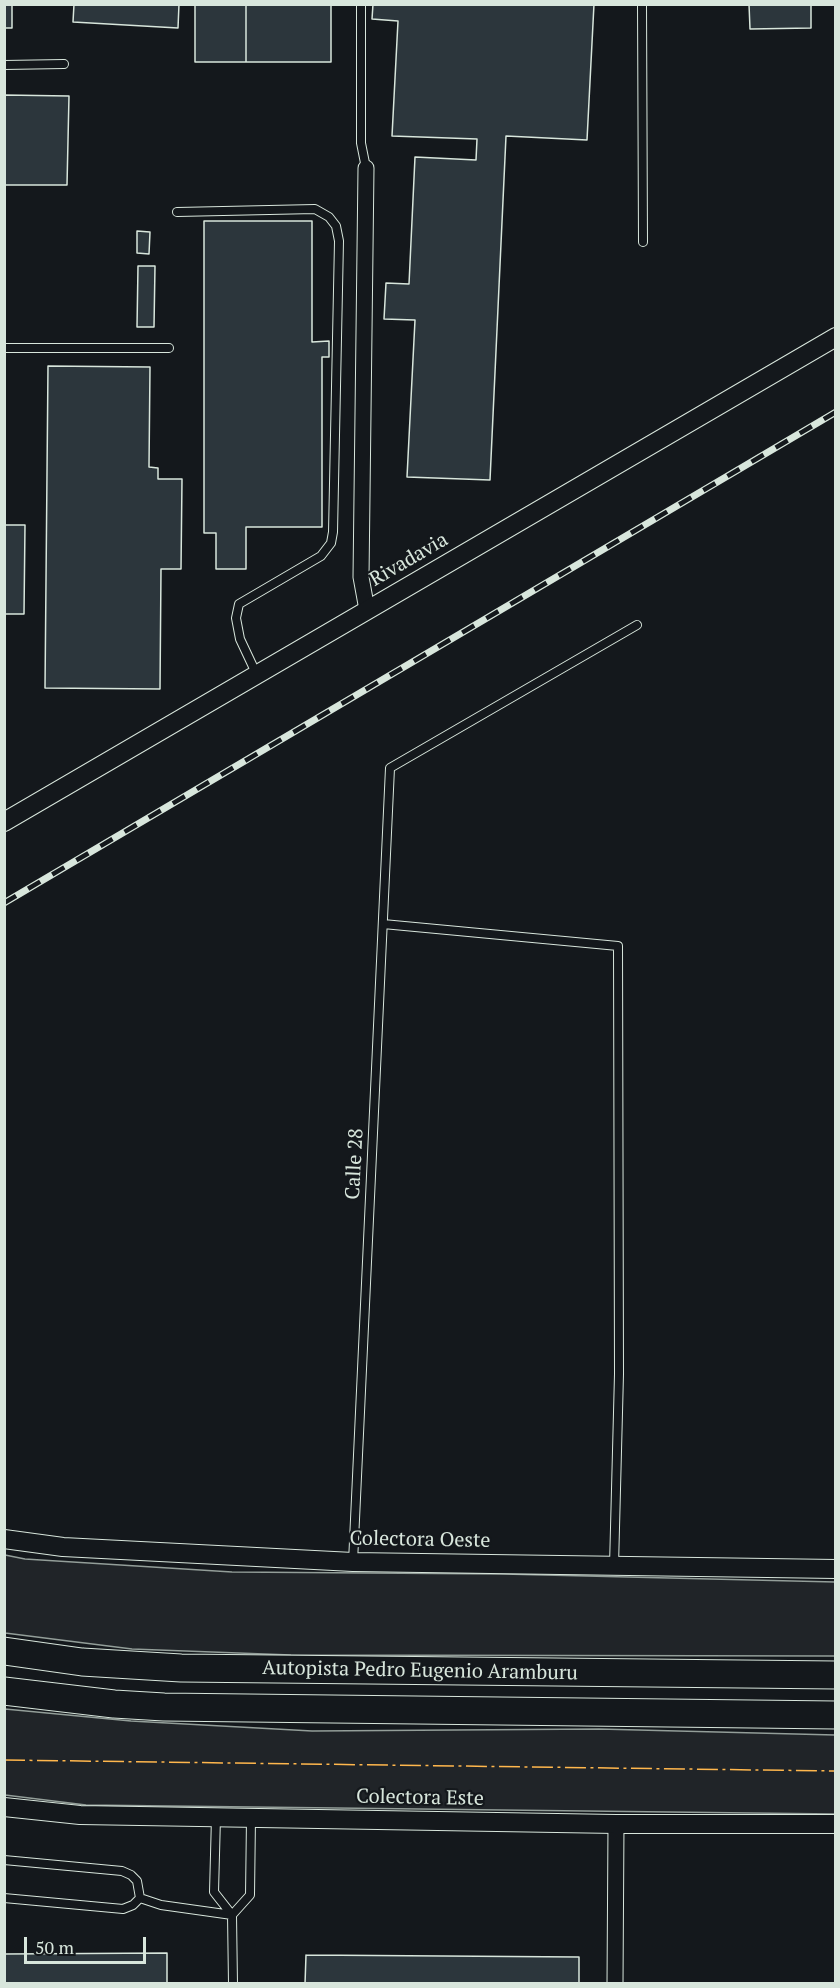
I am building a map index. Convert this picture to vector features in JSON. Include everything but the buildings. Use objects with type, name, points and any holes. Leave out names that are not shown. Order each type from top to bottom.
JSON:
[{"type":"highway","name":"Autopista Pedro Eugenio Aramburu","points":[[4,1651],[82,1662],[181,1668],[836,1675]]},
{"type":"highway","name":"Autopista Pedro Eugenio Aramburu","points":[[4,1691],[114,1704],[164,1707],[836,1715]]},
{"type":"street","points":[[366,168],[361,576],[367,610]]},
{"type":"street","name":"Rivadavia","points":[[4,822],[836,337]]},
{"type":"street","name":"Colectora Oeste","points":[[4,1539],[63,1547],[353,1562],[836,1569]]},
{"type":"street","name":"Colectora Este","points":[[4,1807],[80,1815],[616,1824],[836,1824]]},
{"type":"street","points":[[615,1983],[616,1824]]},
{"type":"lane","points":[[361,4],[361,142],[366,168]]},
{"type":"lane","points":[[642,4],[643,242]]},
{"type":"lane","points":[[4,65],[64,64]]},
{"type":"lane","points":[[177,212],[315,209],[329,217],[336,226],[339,241],[331,543],[321,556],[239,604],[236,618],[240,639],[257,675]]},
{"type":"lane","points":[[4,348],[169,348]]},
{"type":"lane","name":"Calle 28","points":[[353,1562],[390,768],[637,625]]},
{"type":"lane","points":[[383,924],[618,946],[619,1374],[614,1566]]},
{"type":"lane","points":[[216,1817],[214,1892],[232,1915],[233,1983]]},
{"type":"lane","points":[[232,1915],[250,1895],[251,1818]]},
{"type":"lane","points":[[4,1860],[122,1870],[137,1881],[140,1898]]},
{"type":"lane","points":[[4,1898],[123,1909],[133,1905],[140,1898]]},
{"type":"lane","points":[[140,1898],[161,1905],[232,1915]]},
{"type":"shaded area","points":[[5,1555],[25,1559],[232,1572],[503,1574],[835,1582],[835,1656],[291,1655],[132,1649],[5,1633]]},
{"type":"shaded area","points":[[5,1709],[131,1721],[312,1731],[599,1729],[835,1735],[835,1814],[86,1805],[5,1795]]},
{"type":"railway","points":[[4,903],[836,412]]},
{"type":"power","points":[[4,1760],[836,1771]]}]
